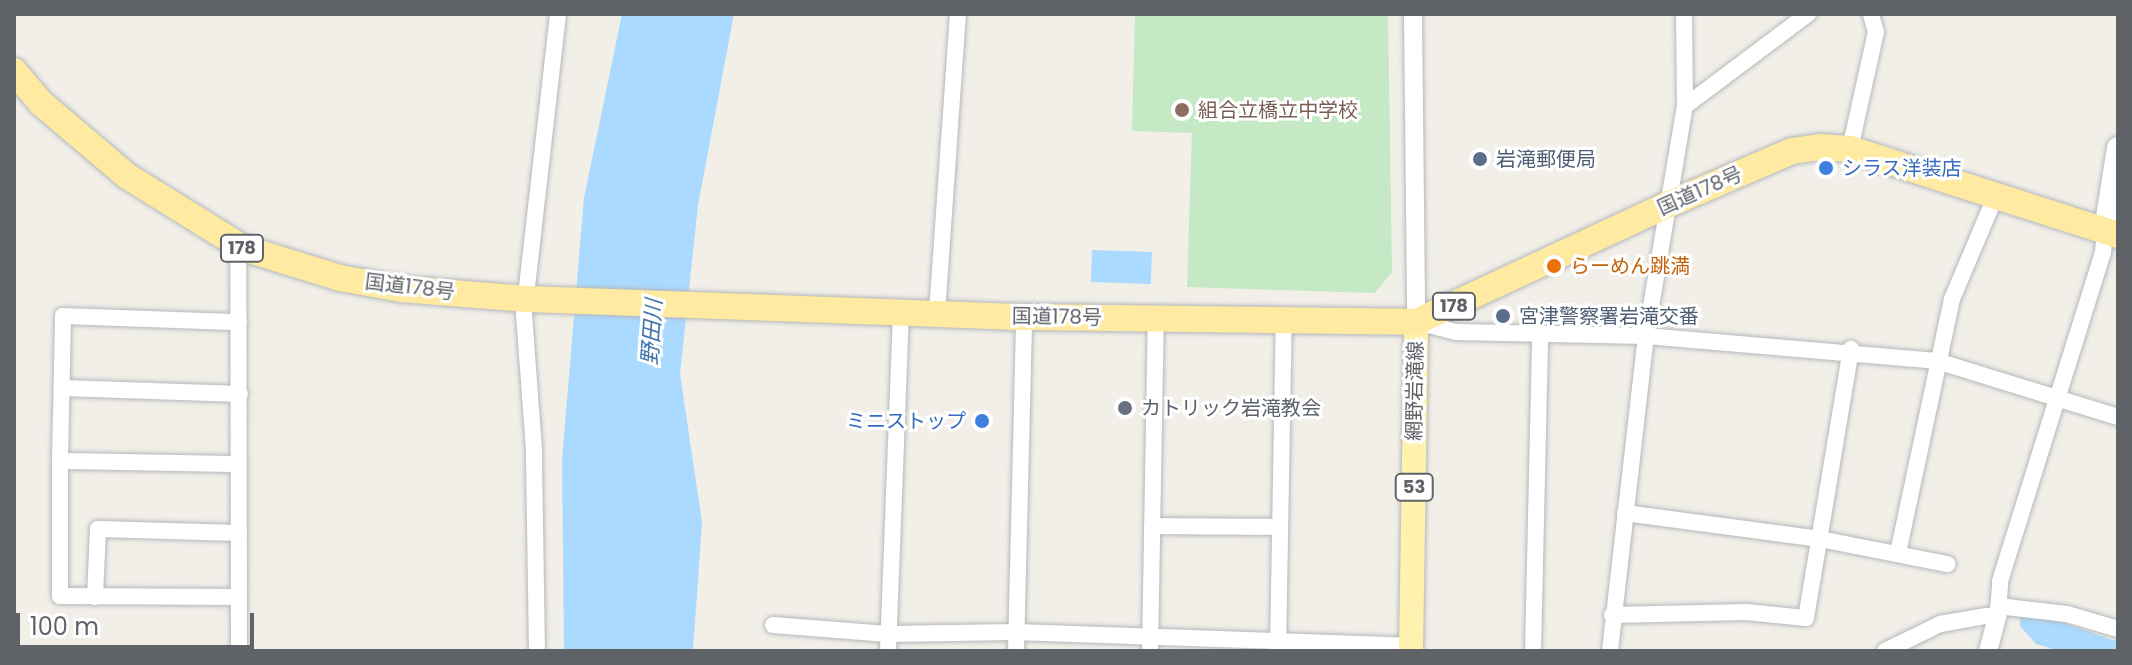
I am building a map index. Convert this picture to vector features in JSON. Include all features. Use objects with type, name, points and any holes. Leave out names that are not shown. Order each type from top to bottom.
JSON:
[{"type":"highway","name":"国道178号","points":[[14,71],[41,103],[127,176],[243,248],[340,278],[401,289],[528,299],[1024,317],[1416,322],[1667,205],[1792,151],[1850,149],[2111,232]]},
{"type":"main road","points":[[2111,232],[2118,148]]},
{"type":"main road","name":"網野岩滝線","points":[[1411,649],[1416,322]]},
{"type":"street","points":[[537,651],[528,299],[558,14]]},
{"type":"street","points":[[937,313],[958,14]]},
{"type":"street","points":[[1413,14],[1416,322],[1456,332],[1646,336],[1851,349],[1937,361],[2118,417]]},
{"type":"street","points":[[1610,651],[1646,336],[1685,106],[1684,14]]},
{"type":"street","points":[[1685,106],[1808,14]]},
{"type":"street","points":[[1850,149],[1876,32],[1871,14]]},
{"type":"street","points":[[1898,553],[1952,299],[1996,195]]},
{"type":"street","points":[[1988,651],[1998,613],[2000,581],[2111,232]]},
{"type":"street","points":[[239,651],[239,322],[243,248]]},
{"type":"street","points":[[888,642],[901,311]]},
{"type":"street","points":[[238,597],[60,596],[60,461],[63,316],[239,322]]},
{"type":"street","points":[[1016,651],[1024,317]]},
{"type":"street","points":[[1150,645],[1156,319]]},
{"type":"street","points":[[1278,647],[1284,320]]},
{"type":"street","points":[[1533,651],[1540,333]]},
{"type":"street","points":[[1612,615],[1746,612],[1806,618],[1851,349]]},
{"type":"street","points":[[63,388],[240,394]]},
{"type":"street","points":[[60,461],[239,464]]},
{"type":"street","points":[[1625,513],[1820,539],[1948,564]]},
{"type":"street","points":[[1152,526],[1280,527]]},
{"type":"street","points":[[95,597],[98,529],[239,533]]},
{"type":"street","points":[[1885,651],[1940,624],[1998,613],[2067,614],[2118,629]]},
{"type":"street","points":[[773,625],[888,642],[1016,632],[1150,645],[1411,649]]},
{"type":"green space","points":[[1135,14],[1388,14],[1392,272],[1375,293],[1187,287],[1192,133],[1132,131]]},
{"type":"water","name":"野田川","points":[[622,14],[734,14],[698,205],[680,374],[702,522],[693,651],[564,651],[562,460],[584,198]]},
{"type":"water","points":[[1092,250],[1152,252],[1151,284],[1091,282]]},
{"type":"water","points":[[2020,615],[2062,622],[2118,642],[2118,651],[2060,651],[2036,644],[2020,626]]},
{"type":"place","name":"組合立橋立中学校","points":[[1182,110]]},
{"type":"place","name":"岩滝郵便局","points":[[1480,159]]},
{"type":"place","name":"シラス洋装店","points":[[1826,168]]},
{"type":"place","name":"らーめん跳満","points":[[1554,266]]},
{"type":"place","name":"宮津警察署岩滝交番","points":[[1503,316]]},
{"type":"place","name":"カトリック岩滝教会","points":[[1125,408]]},
{"type":"place","name":"ミニストップ","points":[[982,421]]}]
